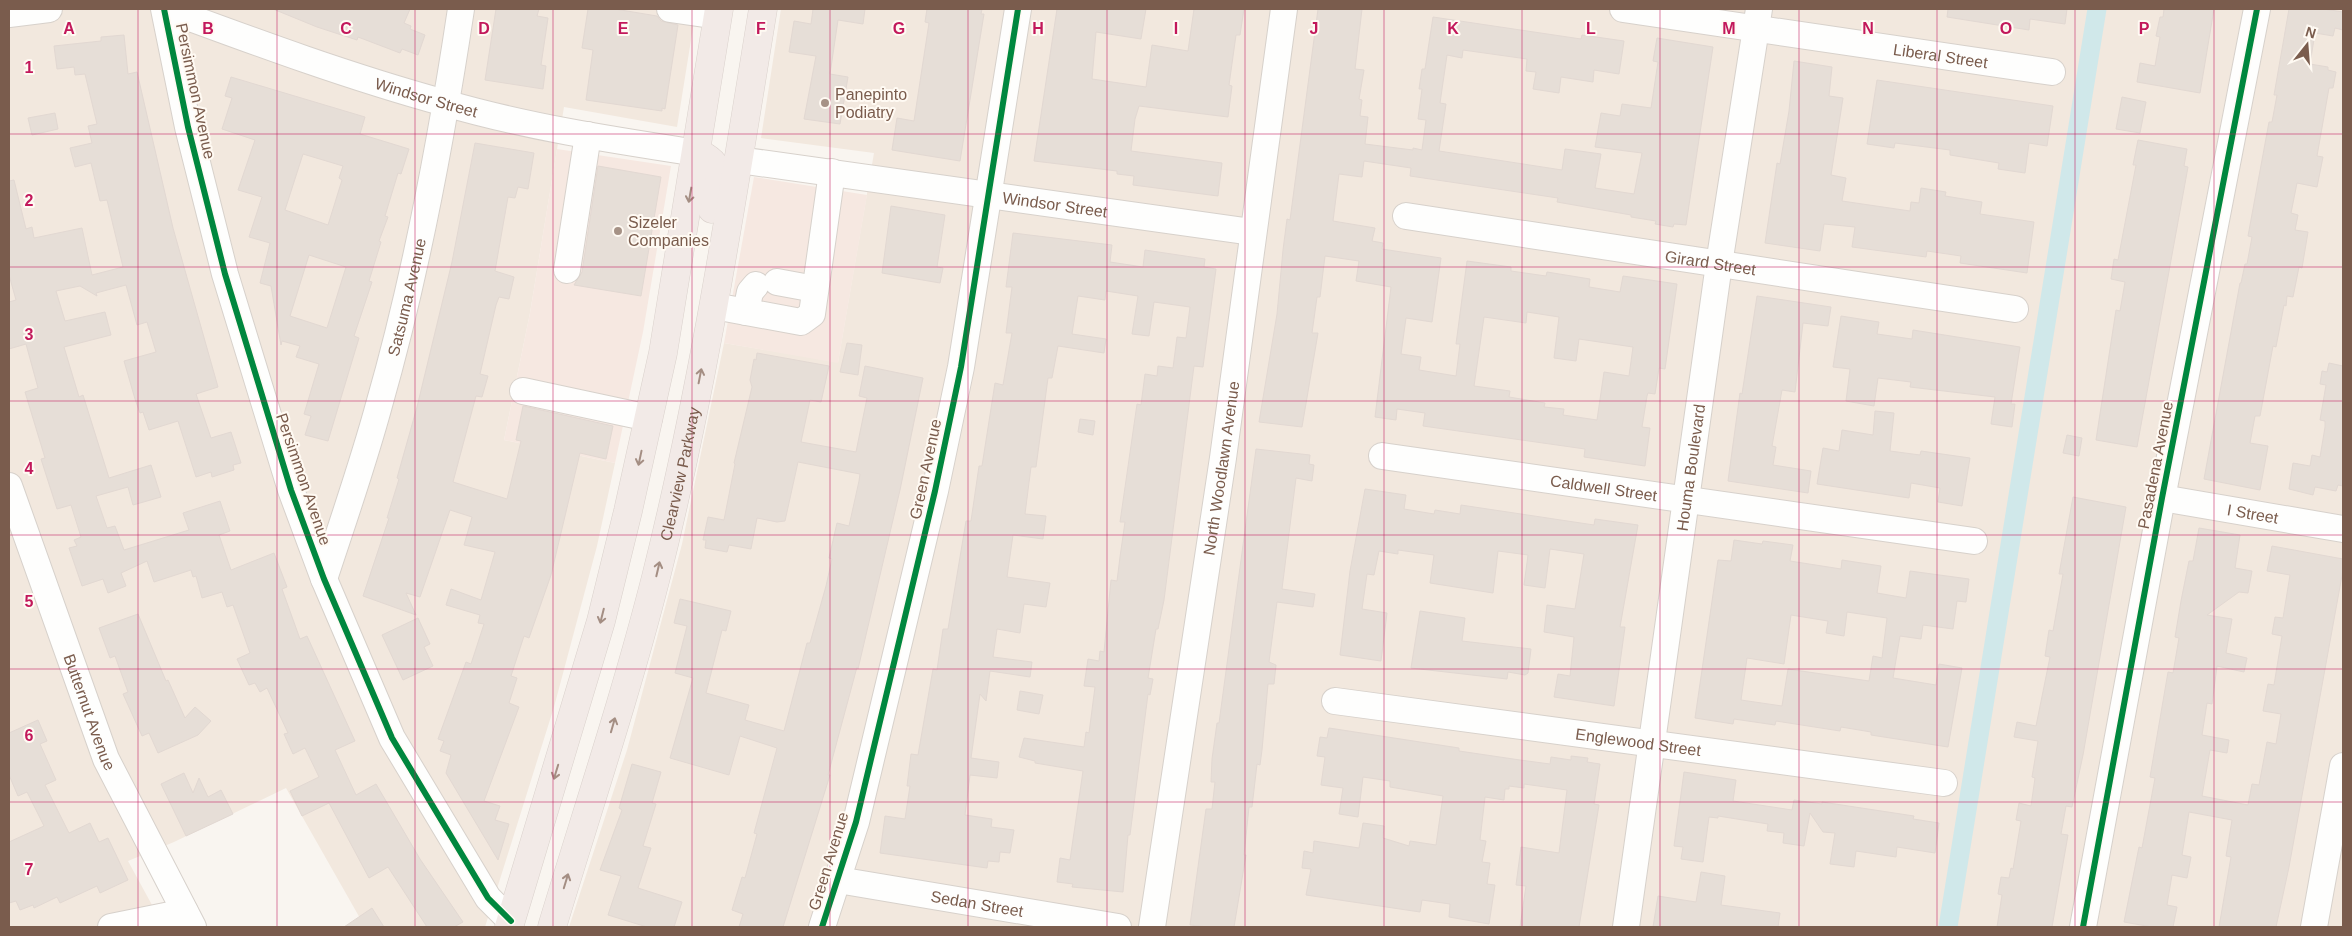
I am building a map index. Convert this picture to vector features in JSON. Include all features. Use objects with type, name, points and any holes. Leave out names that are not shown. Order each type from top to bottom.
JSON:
[{"type":"highway","name":"Clearview Parkway","points":[[552,927],[656,578],[692,417],[714,306],[763,9]]},
{"type":"highway","points":[[510,924],[601,621],[649,418],[663,353],[719,12]]},
{"type":"highway","points":[[710,70],[723,86],[717,132],[719,146],[727,155],[738,160]]},
{"type":"highway","points":[[697,153],[708,158],[716,165],[718,175],[710,224],[725,242]]},
{"type":"street","points":[[9,14],[49,9]]},
{"type":"street","name":"Windsor Street","points":[[165,9],[320,65],[446,104],[588,135],[697,153]]},
{"type":"street","name":"Persimmon Avenue","points":[[165,9],[188,127],[225,274],[291,490],[324,579],[392,738],[488,898],[510,924]]},
{"type":"street","name":"Satsuma Avenue","points":[[324,579],[379,406],[401,324],[446,104],[461,9]]},
{"type":"street","points":[[670,9],[719,12]]},
{"type":"street","name":"Green Avenue","points":[[822,927],[856,822],[936,491],[961,367],[1018,9]]},
{"type":"street","name":"North Woodlawn Avenue","points":[[1152,927],[1224,449],[1252,232],[1263,170],[1284,9]]},
{"type":"street","name":"Liberal Street","points":[[1623,9],[1757,19],[2052,72]]},
{"type":"street","name":"Pasadena Avenue","points":[[2083,927],[2162,498],[2257,9]]},
{"type":"street","name":"Houma Boulevard","points":[[1626,927],[1719,264],[1757,19]]},
{"type":"street","points":[[567,270],[588,135]]},
{"type":"street","name":"Windsor Street","points":[[738,160],[990,193],[1252,232]]},
{"type":"street","points":[[714,306],[801,322],[812,314],[832,172]]},
{"type":"street","name":"Girard Street","points":[[1406,216],[2015,309]]},
{"type":"street","points":[[746,312],[750,292],[766,284],[815,289]]},
{"type":"street","points":[[523,391],[649,418]]},
{"type":"street","name":"Caldwell Street","points":[[1382,456],[1974,541]]},
{"type":"street","name":"Butternut Avenue","points":[[9,486],[106,758],[189,920]]},
{"type":"street","name":"I Street","points":[[2162,498],[2343,529]]},
{"type":"street","name":"Englewood Street","points":[[1335,700],[1944,783]]},
{"type":"street","points":[[2314,927],[2343,766]]},
{"type":"street","name":"Sedan Street","points":[[838,880],[1118,927]]},
{"type":"street","points":[[111,927],[189,920]]},
{"type":"shaded area","points":[[9,9],[696,9],[677,127],[564,107],[530,313],[504,440],[615,463],[597,546],[554,707],[485,927],[365,927],[286,788],[174,842],[128,861],[164,927],[9,927]]},
{"type":"shaded area","points":[[781,9],[2343,9],[2343,927],[569,927],[627,750],[682,544],[724,343],[838,362],[874,153],[761,138]]},
{"type":"shaded area","points":[[557,149],[671,166],[643,332],[615,463],[504,440],[530,313]]},
{"type":"shaded area","points":[[754,177],[867,195],[838,363],[724,343]]},
{"type":"building","points":[[273,9],[410,9],[404,23],[411,26],[410,29],[425,35],[418,55],[402,49],[400,53],[358,37],[357,40],[317,27]]},
{"type":"building","points":[[496,9],[539,9],[537,16],[548,18],[541,65],[546,66],[543,89],[485,80]]},
{"type":"building","points":[[588,9],[615,9],[657,16],[661,21],[678,25],[665,109],[662,108],[662,111],[586,100],[593,50],[582,48]]},
{"type":"building","points":[[813,9],[865,9],[863,24],[838,20],[830,74],[848,77],[840,124],[804,119],[816,56],[789,52],[794,21],[811,24]]},
{"type":"building","points":[[927,9],[982,9],[981,14],[984,14],[960,161],[892,150],[897,118],[914,121],[929,23],[925,22]]},
{"type":"building","points":[[1057,9],[1146,9],[1141,39],[1096,32],[1092,79],[1146,87],[1152,45],[1188,51],[1194,9],[1244,9],[1240,35],[1236,35],[1229,85],[1232,86],[1228,117],[1139,106],[1135,119],[1131,151],[1222,163],[1218,196],[1133,185],[1134,176],[1117,174],[1117,171],[1034,161]]},
{"type":"building","points":[[1318,9],[1362,9],[1355,69],[1364,70],[1359,99],[1362,100],[1360,116],[1368,117],[1365,144],[1413,150],[1413,148],[1422,150],[1426,120],[1418,119],[1422,89],[1419,89],[1422,69],[1425,69],[1433,17],[1581,39],[1582,35],[1624,41],[1619,74],[1594,70],[1593,82],[1561,77],[1559,93],[1533,89],[1536,72],[1526,71],[1527,59],[1463,50],[1462,58],[1447,55],[1440,103],[1446,104],[1439,151],[1562,170],[1565,149],[1601,154],[1595,188],[1634,194],[1642,153],[1595,147],[1601,113],[1620,116],[1622,104],[1651,108],[1658,62],[1653,61],[1657,38],[1713,47],[1686,225],[1674,224],[1673,227],[1655,224],[1656,221],[1631,217],[1631,215],[1557,202],[1558,198],[1410,176],[1411,168],[1364,161],[1362,177],[1339,174],[1333,221],[1375,228],[1372,241],[1383,243],[1382,249],[1441,258],[1432,322],[1406,318],[1401,354],[1421,357],[1419,370],[1456,376],[1460,344],[1456,344],[1467,261],[1511,267],[1511,271],[1546,276],[1547,272],[1590,279],[1589,287],[1620,292],[1623,276],[1677,284],[1665,369],[1659,368],[1655,394],[1648,393],[1647,396],[1642,427],[1650,428],[1645,466],[1584,457],[1585,449],[1423,426],[1425,413],[1397,409],[1396,420],[1375,417],[1391,287],[1356,281],[1359,261],[1325,256],[1320,297],[1317,297],[1312,333],[1318,333],[1302,427],[1259,422],[1277,314],[1287,219],[1290,220]],"holes":[[[1527,312],[1559,317],[1554,358],[1576,361],[1579,339],[1633,347],[1629,376],[1604,372],[1597,420],[1563,415],[1564,409],[1544,407],[1545,403],[1509,397],[1510,391],[1474,386],[1484,317],[1526,323]]]},
{"type":"building","points":[[1948,9],[2067,9],[2065,24],[2030,19],[2029,30],[1947,17]]},
{"type":"building","points":[[2164,9],[2214,9],[2200,93],[2137,82],[2140,63],[2155,66],[2160,37],[2156,36],[2160,17],[2163,17]]},
{"type":"building","points":[[2289,9],[2324,9],[2343,12],[2343,30],[2335,28],[2333,36],[2315,33],[2310,64],[2328,67],[2328,70],[2336,72],[2333,88],[2329,88],[2317,156],[2323,157],[2317,187],[2297,183],[2291,213],[2298,215],[2295,230],[2308,232],[2302,268],[2299,267],[2293,297],[2287,296],[2276,347],[2273,346],[2260,416],[2255,416],[2250,443],[2268,446],[2260,490],[2204,479],[2240,283],[2245,264],[2247,264],[2252,237],[2248,236],[2269,122],[2272,122],[2277,95],[2274,95]]},
{"type":"building","points":[[124,35],[128,74],[137,72],[173,228],[218,387],[196,394],[211,438],[231,432],[241,463],[233,465],[234,470],[212,477],[211,472],[196,477],[178,421],[149,430],[143,412],[140,413],[124,361],[156,352],[147,322],[137,325],[126,285],[96,293],[97,296],[80,286],[56,291],[65,321],[105,312],[111,335],[64,347],[79,397],[83,395],[109,478],[151,465],[161,497],[133,505],[128,487],[96,496],[107,528],[115,526],[124,550],[189,530],[183,513],[220,501],[230,531],[219,535],[231,570],[274,553],[287,587],[282,589],[300,639],[307,636],[355,741],[335,750],[356,795],[376,784],[420,859],[463,922],[454,927],[427,927],[388,867],[369,878],[329,803],[302,816],[290,791],[319,777],[305,748],[293,754],[284,734],[288,733],[267,688],[260,692],[255,683],[249,685],[237,659],[250,653],[233,605],[227,607],[222,592],[202,598],[196,576],[193,577],[191,570],[154,582],[147,561],[121,573],[126,586],[108,593],[103,579],[82,586],[69,548],[77,546],[74,540],[81,537],[71,505],[57,509],[41,459],[45,458],[25,392],[38,388],[26,344],[9,349],[9,302],[16,300],[9,275],[9,181],[14,180],[26,229],[32,227],[34,238],[82,228],[92,275],[123,267],[107,200],[100,201],[91,163],[75,167],[70,148],[92,143],[88,126],[97,124],[85,74],[75,75],[74,67],[57,69],[54,46],[101,41],[101,37]]},
{"type":"building","points":[[1794,61],[1832,67],[1829,96],[1843,98],[1831,175],[1846,178],[1842,201],[1910,211],[1911,202],[1919,203],[1921,188],[1946,192],[1945,196],[1982,202],[1980,214],[2034,222],[2027,273],[1960,263],[1961,256],[1927,251],[1926,257],[1852,247],[1855,227],[1824,224],[1820,251],[1765,243],[1777,163],[1780,164],[1789,111]]},
{"type":"building","points":[[231,77],[365,117],[360,134],[409,149],[401,174],[398,173],[385,216],[388,217],[379,241],[381,242],[369,281],[372,282],[354,336],[359,338],[328,441],[305,435],[311,416],[304,414],[319,364],[296,357],[300,346],[282,341],[281,345],[271,286],[260,283],[270,243],[249,237],[262,197],[238,190],[255,140],[222,129],[232,98],[225,96]],"holes":[[[303,154],[343,166],[339,178],[342,180],[328,225],[285,210]],[[309,255],[346,267],[327,328],[290,316]]]},
{"type":"building","points":[[1877,80],[2053,106],[2047,146],[2029,143],[2025,173],[1998,169],[1999,163],[1950,155],[1950,150],[1895,143],[1894,148],[1867,144]]},
{"type":"building","points":[[2122,97],[2146,102],[2140,133],[2116,129]]},
{"type":"building","points":[[55,113],[58,129],[32,135],[28,118]]},
{"type":"building","points":[[2138,140],[2187,149],[2184,166],[2188,167],[2137,447],[2096,440],[2116,310],[2120,311],[2125,282],[2111,279],[2114,259],[2118,260],[2136,165],[2133,165]]},
{"type":"building","points":[[475,143],[534,153],[528,189],[518,187],[515,198],[508,197],[495,271],[514,277],[509,299],[499,297],[496,305],[480,374],[488,376],[482,397],[476,396],[453,482],[507,499],[521,441],[516,440],[523,406],[613,426],[606,459],[580,453],[551,575],[529,638],[524,636],[511,676],[517,678],[509,703],[519,707],[484,801],[500,806],[495,820],[509,824],[498,860],[446,773],[451,755],[440,751],[444,741],[438,739],[466,662],[471,664],[484,624],[478,623],[480,615],[446,605],[451,589],[481,600],[495,552],[464,545],[472,517],[450,510],[420,597],[406,593],[416,615],[363,596],[389,518],[387,518],[399,479],[397,478],[417,407],[452,262]]},
{"type":"building","name":"Sizeler Companies","points":[[598,166],[661,177],[641,296],[574,285],[582,272]]},
{"type":"building","points":[[891,206],[945,215],[937,267],[943,268],[940,283],[882,273]]},
{"type":"building","points":[[1013,233],[1112,245],[1110,262],[1143,267],[1145,250],[1205,259],[1204,267],[1216,269],[1203,367],[1194,366],[1164,600],[1158,629],[1156,629],[1148,678],[1153,679],[1150,695],[1148,694],[1130,835],[1128,835],[1123,892],[1072,887],[1073,884],[1057,882],[1060,858],[1070,860],[1083,771],[1035,763],[1035,761],[1019,757],[1024,738],[1084,747],[1086,732],[1089,733],[1095,687],[1084,686],[1088,659],[1099,661],[1100,651],[1104,652],[1111,580],[1117,581],[1125,522],[1120,522],[1137,404],[1141,405],[1145,374],[1157,376],[1158,366],[1173,368],[1177,337],[1186,338],[1190,307],[1154,302],[1149,336],[1132,334],[1138,296],[1106,291],[1105,300],[1078,296],[1072,334],[1106,339],[1104,353],[1058,346],[1052,378],[1048,378],[1036,467],[1031,467],[1025,514],[1046,516],[1043,539],[1013,535],[1007,577],[1050,583],[1046,607],[1024,604],[1020,633],[997,629],[993,657],[1032,662],[1030,677],[990,671],[986,701],[980,694],[971,758],[999,762],[997,778],[970,775],[965,815],[992,819],[991,827],[1014,830],[1010,853],[1000,852],[999,862],[988,861],[987,868],[880,853],[885,816],[905,819],[910,786],[907,786],[911,754],[918,755],[933,669],[937,670],[943,629],[948,629],[966,521],[971,521],[979,466],[982,466],[995,383],[1003,385],[1012,333],[1006,333],[1012,287],[1006,287]]},
{"type":"building","points":[[1757,296],[1831,307],[1828,326],[1803,323],[1795,392],[1782,390],[1772,446],[1776,447],[1773,465],[1811,471],[1808,493],[1728,481],[1740,393],[1742,394]]},
{"type":"building","points":[[1841,316],[1879,322],[1877,334],[1912,339],[1913,330],[2020,347],[2011,404],[2015,404],[2012,427],[1991,424],[1995,397],[1910,387],[1911,382],[1878,378],[1874,406],[1846,401],[1850,369],[1833,367]]},
{"type":"building","points":[[847,343],[862,345],[858,375],[840,372]]},
{"type":"building","points":[[757,353],[829,366],[821,402],[810,400],[801,442],[856,452],[867,398],[859,396],[865,366],[923,378],[900,490],[858,669],[857,667],[828,775],[830,775],[783,927],[739,927],[743,914],[732,910],[742,877],[745,878],[757,834],[754,833],[777,748],[740,736],[729,775],[670,758],[693,678],[675,673],[687,626],[674,623],[680,599],[731,611],[726,631],[722,630],[706,693],[749,705],[745,720],[784,731],[807,643],[810,643],[826,586],[832,559],[829,558],[837,523],[849,526],[859,481],[860,474],[798,462],[785,521],[777,522],[757,518],[751,549],[729,545],[727,552],[705,548],[706,540],[703,540],[708,517],[724,520],[734,463],[752,387],[750,380],[754,359],[756,360]]},
{"type":"building","points":[[2329,363],[2343,366],[2343,486],[2338,485],[2336,491],[2315,487],[2313,495],[2289,489],[2293,463],[2310,466],[2312,455],[2320,457],[2325,421],[2320,420],[2326,385],[2320,384],[2322,371],[2327,372]]},
{"type":"building","points":[[1875,411],[1894,413],[1890,451],[1920,455],[1921,451],[1970,458],[1962,506],[1938,502],[1940,488],[1911,483],[1909,498],[1817,484],[1823,448],[1839,451],[1842,430],[1873,435]]},
{"type":"building","points":[[1080,419],[1095,421],[1093,435],[1078,432]]},
{"type":"building","points":[[2067,435],[2082,438],[2079,456],[2063,453]]},
{"type":"building","points":[[1256,449],[1310,455],[1309,464],[1314,465],[1312,481],[1296,478],[1282,589],[1315,594],[1313,607],[1277,602],[1269,662],[1276,665],[1274,684],[1268,684],[1260,765],[1257,764],[1252,807],[1249,807],[1244,855],[1246,855],[1234,927],[1190,925],[1206,809],[1212,809],[1215,782],[1211,782],[1212,759],[1217,723],[1219,723]]},
{"type":"building","points":[[1365,489],[1406,495],[1404,509],[1434,514],[1435,510],[1460,514],[1461,505],[1594,525],[1595,519],[1638,525],[1620,627],[1625,627],[1614,706],[1554,697],[1558,674],[1570,676],[1574,637],[1544,632],[1547,605],[1575,609],[1584,554],[1550,549],[1545,588],[1524,585],[1528,555],[1498,551],[1493,593],[1430,583],[1434,555],[1398,550],[1398,554],[1379,551],[1374,575],[1367,574],[1362,609],[1387,613],[1381,661],[1340,655],[1350,571]]},
{"type":"building","points":[[2073,497],[2126,507],[2083,755],[2072,807],[2066,806],[2061,834],[2068,835],[2052,927],[1997,927],[2002,895],[1998,894],[2001,877],[2009,878],[2011,868],[2013,869],[2021,821],[2016,820],[2019,803],[2031,806],[2035,778],[2032,777],[2038,741],[2014,737],[2017,722],[2036,726],[2050,657],[2045,656],[2049,630],[2053,631],[2063,574],[2059,574]]},
{"type":"building","points":[[2199,528],[2240,535],[2235,568],[2252,571],[2248,593],[2239,592],[2207,615],[2232,619],[2226,653],[2247,658],[2244,672],[2217,666],[2212,704],[2207,703],[2202,735],[2229,740],[2227,753],[2210,750],[2202,796],[2248,805],[2252,784],[2259,785],[2267,742],[2276,744],[2281,714],[2263,711],[2268,684],[2274,685],[2282,636],[2272,634],[2275,617],[2283,618],[2290,575],[2267,571],[2272,546],[2343,559],[2343,570],[2289,867],[2276,927],[2219,927],[2231,857],[2226,856],[2232,820],[2189,812],[2182,855],[2191,857],[2187,878],[2172,875],[2167,905],[2177,907],[2173,927],[2152,927],[2124,922],[2139,847],[2142,848],[2155,778],[2150,777],[2168,672],[2173,673],[2179,638],[2175,637],[2181,601],[2189,561],[2193,561]]},
{"type":"building","points":[[1734,540],[1762,544],[1763,541],[1793,545],[1790,561],[1841,569],[1842,560],[1881,566],[1877,593],[1906,598],[1910,571],[1969,579],[1966,602],[1957,601],[1953,629],[1923,625],[1921,639],[1900,636],[1893,678],[1936,685],[1939,664],[1962,668],[1948,747],[1871,735],[1871,732],[1841,727],[1840,731],[1776,721],[1775,725],[1734,719],[1733,724],[1695,718],[1718,560],[1731,561]],"holes":[[[1847,612],[1887,618],[1882,658],[1873,656],[1869,681],[1788,669],[1782,706],[1741,700],[1747,658],[1784,664],[1791,615],[1828,621],[1826,633],[1844,636]]]},
{"type":"building","points":[[1420,611],[1465,618],[1462,641],[1531,649],[1528,673],[1525,675],[1508,672],[1507,679],[1411,668]]},
{"type":"building","points":[[138,614],[166,681],[168,680],[185,718],[195,707],[211,721],[198,735],[158,753],[149,733],[142,736],[123,694],[128,692],[115,656],[110,658],[99,628]]},
{"type":"building","points":[[418,618],[430,644],[424,647],[433,666],[403,680],[382,635]]},
{"type":"building","points":[[1020,691],[1043,695],[1039,714],[1017,710]]},
{"type":"building","points":[[38,720],[47,741],[40,744],[56,780],[45,785],[69,833],[90,823],[99,842],[108,838],[128,880],[100,893],[97,886],[60,903],[57,897],[34,908],[33,905],[20,910],[16,901],[9,903],[9,842],[44,826],[27,792],[18,796],[9,775],[9,733]]},
{"type":"building","points":[[1329,728],[1459,748],[1459,751],[1550,764],[1551,757],[1571,760],[1571,756],[1588,758],[1587,762],[1600,764],[1594,804],[1599,805],[1579,927],[1520,927],[1526,886],[1516,885],[1521,847],[1559,853],[1567,790],[1524,784],[1524,788],[1509,786],[1509,789],[1505,789],[1504,800],[1485,797],[1480,840],[1486,841],[1482,862],[1490,863],[1487,884],[1495,885],[1489,924],[1449,917],[1450,904],[1422,900],[1420,912],[1306,895],[1311,869],[1302,868],[1304,851],[1313,853],[1314,841],[1359,848],[1363,823],[1384,826],[1383,838],[1409,846],[1410,841],[1436,845],[1443,796],[1390,787],[1390,781],[1363,777],[1358,817],[1339,814],[1343,788],[1321,785],[1325,757],[1317,756],[1320,737],[1327,738]]},
{"type":"building","points":[[632,764],[661,772],[652,803],[656,804],[643,846],[651,848],[638,888],[682,902],[674,927],[647,927],[608,915],[621,876],[600,870],[622,810],[619,808]]},
{"type":"building","points":[[1684,772],[1736,780],[1733,801],[1792,810],[1794,800],[1822,804],[1822,802],[1914,816],[1913,819],[1939,823],[1935,853],[1897,847],[1896,857],[1856,851],[1854,867],[1830,864],[1835,833],[1823,832],[1810,813],[1804,846],[1783,843],[1784,833],[1767,831],[1768,824],[1718,816],[1718,818],[1709,817],[1703,862],[1681,859],[1683,847],[1674,846]]},
{"type":"building","points":[[184,773],[193,793],[199,778],[208,797],[221,790],[233,814],[186,836],[161,784]]},
{"type":"building","points":[[1701,872],[1725,876],[1721,905],[1780,913],[1778,927],[1653,927],[1658,896],[1696,902]]},
{"type":"building","points":[[372,908],[384,927],[344,927]]},
{"type":"waterway","points":[[1948,927],[2097,9]]},
{"type":"cycle path","points":[[164,9],[188,127],[225,274],[291,490],[324,579],[392,738],[488,898],[511,921]]},
{"type":"cycle path","points":[[822,927],[856,822],[935,491],[961,367],[1018,9]]},
{"type":"cycle path","points":[[2083,927],[2162,498],[2257,9]]},
{"type":"place","name":"Panepinto Podiatry","points":[[825,103]]},
{"type":"place","name":"Sizeler Companies","points":[[618,231]]}]
